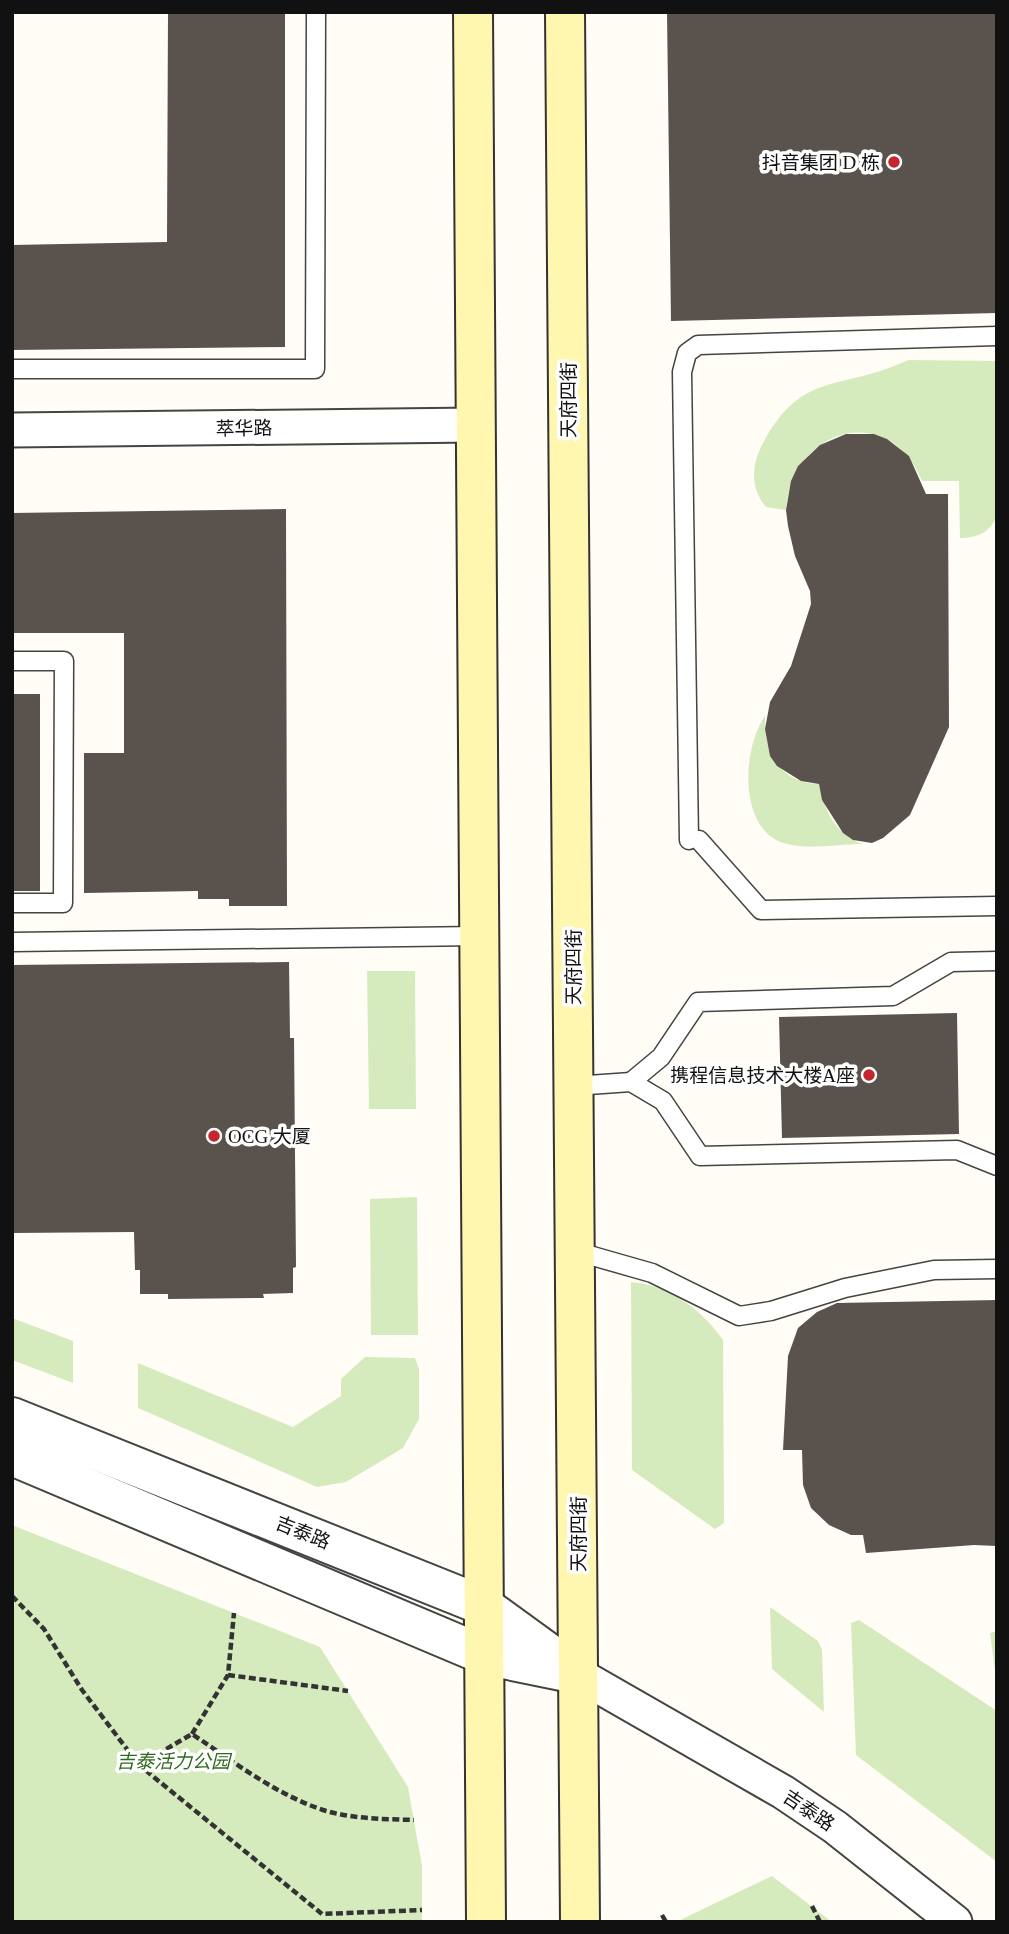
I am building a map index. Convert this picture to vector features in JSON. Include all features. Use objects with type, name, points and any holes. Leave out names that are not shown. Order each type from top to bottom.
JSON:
[{"type":"main road","points":[[473,12],[486,1922]]},
{"type":"main road","name":"天府四街","points":[[565,12],[580,1922]]},
{"type":"street","name":"萃华路","points":[[12,430],[476,425]]},
{"type":"street","name":"吉泰路","points":[[12,1417],[484,1606],[579,1675],[783,1792],[835,1827],[955,1922]]},
{"type":"street","name":"吉泰路","points":[[12,1456],[484,1655],[579,1675]]},
{"type":"lane","points":[[12,369],[315,369],[316,12]]},
{"type":"lane","points":[[997,336],[698,345],[687,353],[682,372],[694,840],[761,910],[997,906]]},
{"type":"lane","points":[[12,661],[64,661],[63,903],[12,903]]},
{"type":"lane","points":[[12,942],[479,936]]},
{"type":"lane","points":[[631,1082],[661,1057],[698,1002],[893,996],[951,962],[997,961]]},
{"type":"lane","points":[[574,1086],[631,1082],[663,1101],[700,1156],[957,1150],[997,1166]]},
{"type":"lane","points":[[575,1251],[652,1273],[739,1316],[771,1311],[845,1288],[934,1270],[997,1269]]},
{"type":"path","points":[[12,1596],[44,1629],[82,1690],[139,1765],[322,1914],[422,1910]]},
{"type":"path","points":[[139,1765],[192,1734],[228,1675],[234,1613]]},
{"type":"path","points":[[228,1675],[348,1691]]},
{"type":"path","points":[[192,1734],[274,1788],[323,1810],[363,1819],[414,1820]]},
{"type":"path","points":[[812,1906],[820,1922]]},
{"type":"path","points":[[662,1915],[666,1922]]},
{"type":"green space","points":[[908,360],[997,361],[997,515],[987,530],[973,537],[960,538],[959,481],[922,481],[907,456],[888,440],[866,433],[844,434],[823,443],[805,459],[792,482],[786,510],[766,507],[755,486],[755,463],[776,422],[792,405],[808,393],[825,386],[884,370]]},
{"type":"green space","points":[[765,716],[767,742],[777,763],[784,772],[794,778],[819,784],[824,803],[833,820],[845,834],[863,844],[796,846],[776,840],[764,830],[755,816],[748,781],[753,745]]},
{"type":"green space","points":[[367,971],[415,971],[416,1109],[369,1109]]},
{"type":"green space","points":[[417,1197],[418,1335],[371,1335],[370,1199]]},
{"type":"green space","points":[[631,1282],[659,1288],[683,1300],[714,1328],[723,1340],[724,1523],[715,1529],[632,1470]]},
{"type":"green space","points":[[12,1318],[73,1341],[73,1383],[12,1360]]},
{"type":"green space","points":[[365,1357],[415,1358],[419,1369],[419,1419],[403,1448],[346,1482],[317,1487],[138,1408],[138,1363],[293,1427],[341,1396],[341,1379]]},
{"type":"green space","name":"吉泰活力公园","points":[[12,1525],[320,1647],[408,1787],[422,1866],[422,1922],[12,1922]]},
{"type":"green space","points":[[770,1607],[818,1641],[822,1650],[824,1712],[772,1669]]},
{"type":"green space","points":[[859,1620],[997,1711],[997,1862],[856,1755],[851,1623]]},
{"type":"green space","points":[[997,1631],[997,1686],[990,1633]]},
{"type":"green space","points":[[772,1876],[832,1922],[676,1922]]},
{"type":"building","points":[[168,12],[285,12],[285,347],[12,350],[12,245],[167,242]]},
{"type":"building","points":[[667,12],[997,12],[997,313],[671,321]]},
{"type":"building","points":[[846,434],[874,434],[887,439],[909,456],[926,494],[948,494],[949,727],[910,815],[883,838],[872,843],[853,840],[843,833],[822,800],[819,784],[801,781],[777,766],[770,756],[765,729],[770,702],[791,666],[811,604],[810,591],[795,556],[788,526],[786,510],[791,481],[798,466],[820,445]]},
{"type":"building","points":[[286,509],[287,906],[229,906],[229,899],[198,899],[198,891],[84,893],[84,753],[124,753],[124,633],[12,633],[12,513]]},
{"type":"building","points":[[12,694],[40,694],[40,891],[12,891]]},
{"type":"building","points":[[289,962],[290,1038],[294,1038],[296,1267],[293,1268],[293,1293],[263,1294],[264,1298],[168,1299],[168,1294],[140,1294],[140,1270],[135,1270],[134,1232],[12,1233],[12,965]]},
{"type":"building","name":"携程信息技术大楼A座","points":[[957,1013],[959,1134],[782,1138],[779,1017]]},
{"type":"building","points":[[997,1300],[997,1546],[974,1545],[866,1553],[863,1535],[851,1535],[829,1525],[811,1508],[803,1485],[802,1450],[783,1450],[788,1356],[798,1328],[817,1312],[837,1303]]},
{"type":"place","name":"抖音集团 D 栋","points":[[894,162]]},
{"type":"place","name":"携程信息技术大楼A座","points":[[869,1075]]},
{"type":"place","name":"OCG 大厦","points":[[214,1136]]}]
